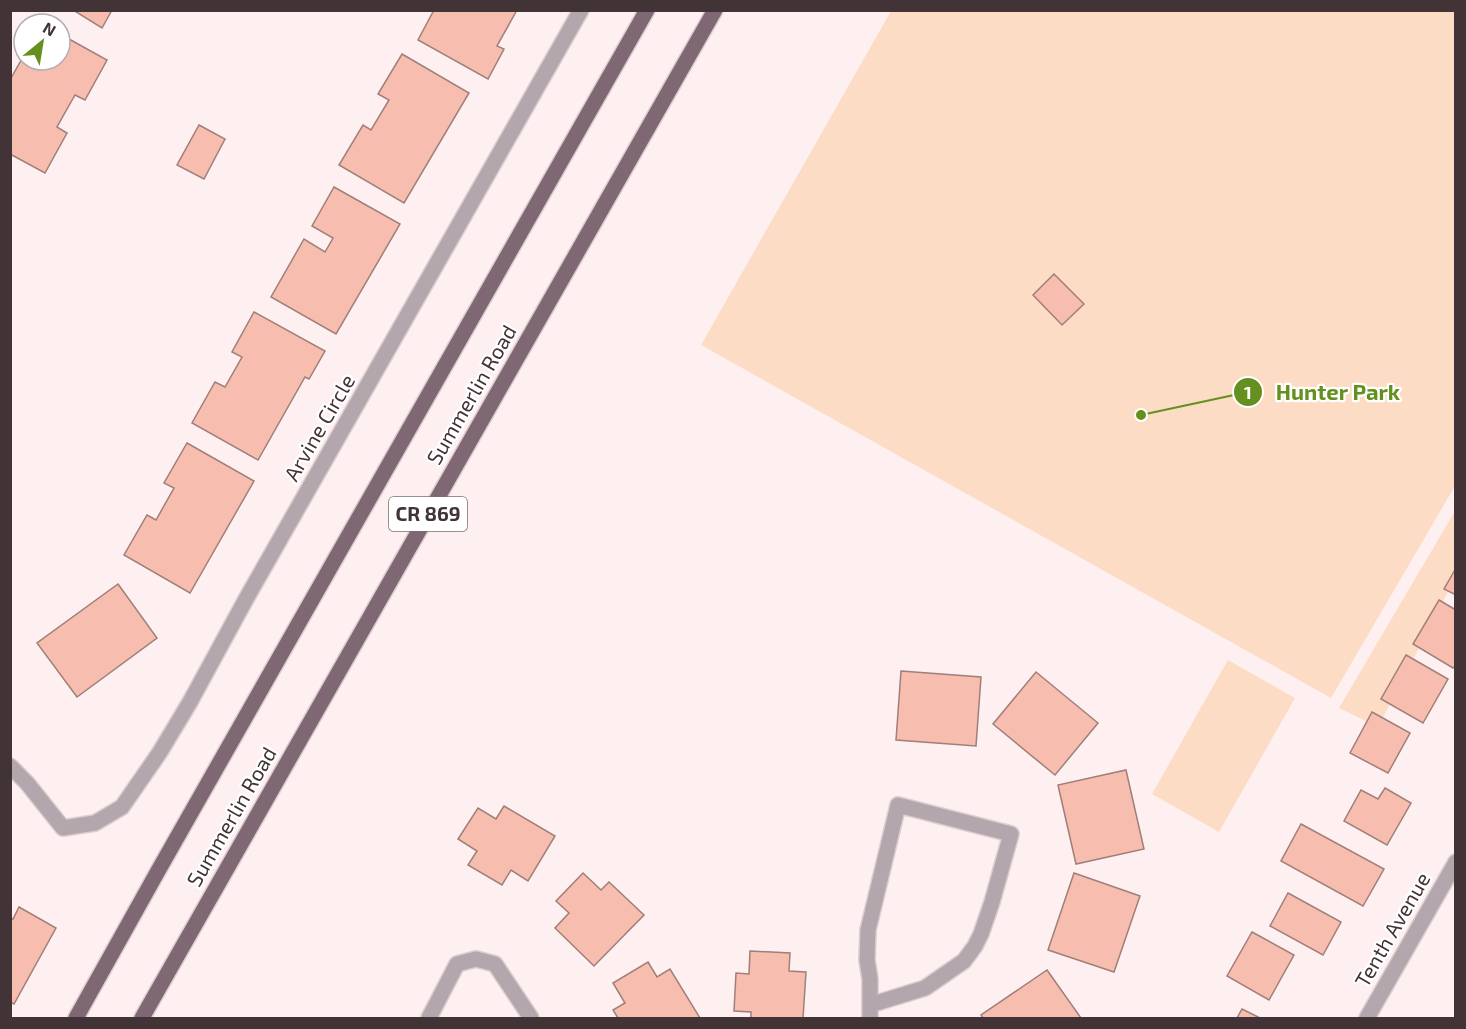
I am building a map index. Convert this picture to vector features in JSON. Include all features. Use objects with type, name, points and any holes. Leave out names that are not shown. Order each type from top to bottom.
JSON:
[{"type":"main road","name":"Summerlin Road","points":[[76,1018],[647,10]]},
{"type":"main road","name":"Summerlin Road","points":[[142,1018],[715,10]]},
{"type":"street","name":"Arvine Circle","points":[[10,766],[27,783],[63,828],[95,823],[122,807],[190,702],[246,599],[581,10]]},
{"type":"street","points":[[898,805],[1011,834],[981,934],[964,961],[925,988],[870,1012],[868,930],[898,805]]},
{"type":"street","name":"Tenth Avenue","points":[[1367,1018],[1455,862]]},
{"type":"street","points":[[429,1018],[457,964],[476,959],[495,964],[531,1018]]},
{"type":"shaded area","points":[[891,11],[1455,11],[1455,486],[1331,698],[701,345]]},
{"type":"shaded area","points":[[1455,511],[1455,578],[1378,727],[1339,708]]},
{"type":"shaded area","points":[[1228,660],[1295,698],[1219,832],[1152,794]]},
{"type":"building","points":[[73,10],[112,10],[102,28]]},
{"type":"building","points":[[434,10],[517,10],[497,46],[504,49],[488,79],[418,40]]},
{"type":"building","points":[[72,41],[107,60],[85,100],[75,95],[57,127],[67,133],[45,173],[10,154],[10,80],[14,72],[72,72]]},
{"type":"building","points":[[402,54],[469,93],[404,203],[339,165],[363,125],[371,130],[389,100],[378,94]]},
{"type":"building","points":[[199,125],[225,139],[204,179],[177,165]]},
{"type":"building","points":[[334,187],[400,224],[336,334],[271,297],[304,239],[325,252],[333,238],[312,226]]},
{"type":"building","points":[[1054,274],[1084,304],[1062,325],[1033,295]]},
{"type":"building","points":[[254,312],[325,351],[309,379],[305,377],[258,460],[192,423],[215,382],[225,387],[242,357],[232,352]]},
{"type":"building","points":[[187,443],[254,481],[190,593],[124,555],[147,515],[156,520],[174,488],[164,483]]},
{"type":"building","points":[[1456,568],[1456,595],[1444,589]]},
{"type":"building","points":[[118,584],[157,638],[77,697],[37,643]]},
{"type":"building","points":[[1439,600],[1456,610],[1456,665],[1453,668],[1413,644]]},
{"type":"building","points":[[1406,655],[1448,679],[1423,723],[1381,699]]},
{"type":"building","points":[[901,671],[981,677],[976,746],[896,740]]},
{"type":"building","points":[[1036,672],[1098,723],[1055,775],[993,724]]},
{"type":"building","points":[[1372,712],[1410,733],[1388,773],[1350,753]]},
{"type":"building","points":[[1126,770],[1144,849],[1076,864],[1058,785]]},
{"type":"building","points":[[1385,788],[1411,803],[1387,845],[1344,821],[1361,790],[1378,799]]},
{"type":"building","points":[[504,806],[555,836],[528,881],[511,870],[502,885],[468,865],[477,851],[458,839],[478,808],[496,819]]},
{"type":"building","points":[[1301,824],[1384,869],[1363,906],[1281,861]]},
{"type":"building","points":[[583,873],[601,890],[609,882],[644,915],[594,966],[555,928],[569,913],[556,901]]},
{"type":"building","points":[[1074,873],[1140,896],[1114,972],[1048,950]]},
{"type":"building","points":[[1288,893],[1341,922],[1323,955],[1270,926]]},
{"type":"building","points":[[19,907],[56,928],[14,1004],[10,1002],[10,918],[13,919]]},
{"type":"building","points":[[1252,932],[1294,955],[1269,1000],[1227,976]]},
{"type":"building","points":[[750,951],[790,953],[789,971],[806,972],[803,1018],[751,1018],[751,1012],[734,1011],[736,973],[749,974]]},
{"type":"building","points":[[648,962],[657,977],[670,969],[700,1018],[618,1018],[613,1010],[625,1003],[613,983]]},
{"type":"building","points":[[1047,970],[1081,1018],[983,1018],[981,1015]]},
{"type":"building","points":[[1242,1009],[1260,1018],[1237,1018]]},
{"type":"place","name":"Hunter Park","points":[[1141,415]]}]
